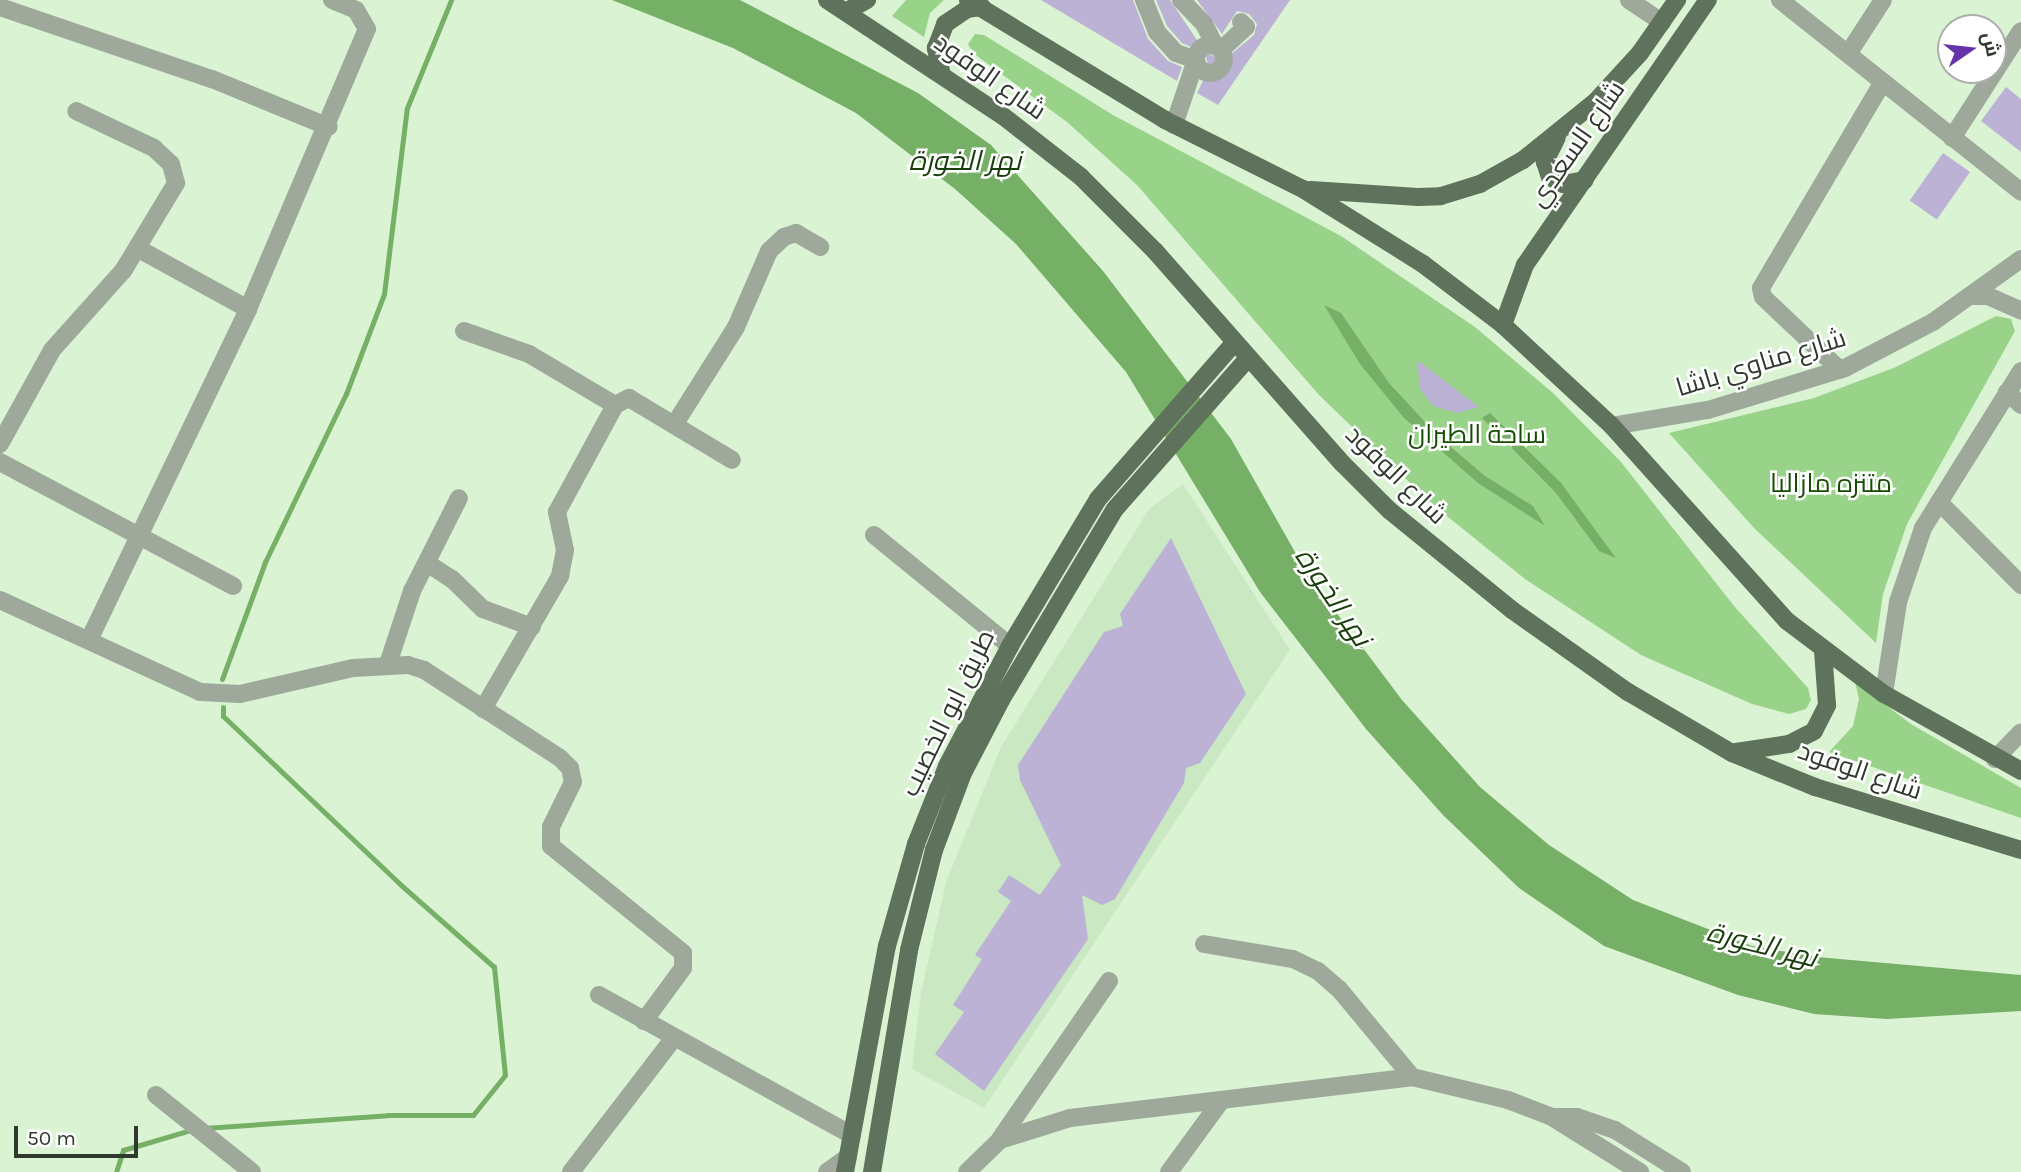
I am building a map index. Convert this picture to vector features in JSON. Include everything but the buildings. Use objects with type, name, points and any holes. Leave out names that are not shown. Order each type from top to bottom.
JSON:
[{"type":"main road","name":"شارع الوفود","points":[[827,0],[1038,141],[1097,192],[1343,464],[1438,551],[1628,692],[1732,753],[1815,787],[2021,850]]},
{"type":"main road","points":[[847,11],[867,0]]},
{"type":"main road","name":"شارع السعدي","points":[[1303,189],[1418,197],[1460,192],[1523,160],[1561,131],[1618,80],[1677,0]]},
{"type":"main road","name":"شارع السعدي","points":[[1503,326],[1518,277],[1708,0]]},
{"type":"main road","name":"شارع الوفود","points":[[975,4],[1174,125],[1303,189],[1423,264],[1503,326],[1612,426],[1768,602],[1823,650],[1884,694],[1994,759],[2021,771]]},
{"type":"main road","points":[[942,75],[936,48],[945,24],[975,4]]},
{"type":"main road","points":[[1561,131],[1546,156],[1547,173],[1563,184],[1585,180]]},
{"type":"main road","name":"طريق ابو الخصيب","points":[[846,1165],[887,946],[931,805],[965,728],[1010,646],[1098,499],[1235,342]]},
{"type":"main road","name":"طريق ابو الخصيب","points":[[872,1172],[909,950],[934,850],[981,736],[1103,527],[1165,449],[1248,358]]},
{"type":"main road","points":[[1732,753],[1788,744],[1814,731],[1827,705],[1823,650]]},
{"type":"main road","points":[[887,946],[909,950]]},
{"type":"street","points":[[89,640],[248,309],[329,127],[367,29],[356,10],[332,0]]},
{"type":"street","points":[[1144,0],[1157,32],[1176,53],[1211,74],[1218,71],[1224,57],[1204,24],[1181,0]]},
{"type":"street","points":[[1629,0],[1662,22]]},
{"type":"street","points":[[1780,0],[2021,192]]},
{"type":"street","points":[[1848,54],[1883,0]]},
{"type":"street","points":[[0,7],[212,79],[329,127]]},
{"type":"street","points":[[1174,125],[1201,48],[1218,48],[1246,27],[1241,22]]},
{"type":"street","points":[[1952,138],[2021,31]]},
{"type":"street","points":[[1840,370],[1763,297],[1761,288],[1883,82]]},
{"type":"street","points":[[0,444],[51,350],[73,321],[111,285],[176,183],[171,164],[154,148],[76,111]]},
{"type":"street","points":[[676,422],[736,327],[769,251],[784,237],[796,233],[821,247]]},
{"type":"street","points":[[137,248],[248,309]]},
{"type":"street","name":"شارع مناوي باشا","points":[[1612,426],[1708,410],[1840,370],[1889,347],[1973,296],[2021,259]]},
{"type":"street","points":[[1973,296],[1988,296],[2021,311]]},
{"type":"street","points":[[464,331],[529,354],[615,405]]},
{"type":"street","points":[[1884,694],[1903,578],[1939,502],[2021,370]]},
{"type":"street","points":[[2007,392],[2021,405]]},
{"type":"street","points":[[483,709],[532,627],[565,559],[557,512],[615,405],[629,398],[676,422],[732,460]]},
{"type":"street","points":[[0,463],[233,586]]},
{"type":"street","points":[[388,664],[426,563],[459,498]]},
{"type":"street","points":[[1939,502],[2021,585]]},
{"type":"street","points":[[874,535],[1010,646]]},
{"type":"street","points":[[426,563],[452,579],[483,609],[532,627]]},
{"type":"street","points":[[0,600],[89,640],[156,675],[219,695],[388,664],[424,670],[570,768],[571,789],[549,833],[555,852],[683,954],[683,968],[644,1021]]},
{"type":"street","points":[[1994,759],[2021,732]]},
{"type":"street","points":[[1204,944],[1293,959],[1318,971],[1339,989],[1412,1077]]},
{"type":"street","points":[[967,1172],[1000,1140],[1109,981]]},
{"type":"street","points":[[599,995],[852,1135]]},
{"type":"street","points":[[571,1172],[674,1038]]},
{"type":"street","points":[[1000,1140],[1093,1114],[1412,1077],[1508,1100],[1552,1117],[1640,1172]]},
{"type":"street","points":[[156,1095],[252,1172]]},
{"type":"street","points":[[1169,1172],[1221,1101]]},
{"type":"street","points":[[1552,1117],[1577,1117],[1615,1130],[1682,1172]]},
{"type":"street","points":[[827,1172],[846,1165]]},
{"type":"shaded area","points":[[1183,484],[1290,650],[984,1108],[912,1069],[921,993],[946,882],[1001,747],[1149,509]]},
{"type":"green space","points":[[906,0],[944,0],[930,13],[924,37],[892,16]]},
{"type":"green space","name":"ساحة الطيران","points":[[975,34],[984,35],[1113,115],[1341,236],[1475,327],[1553,393],[1621,462],[1734,606],[1808,688],[1811,700],[1806,709],[1789,714],[1752,704],[1641,655],[1525,579],[1432,504],[1319,395],[1137,185],[1067,122],[973,53],[968,44]]},
{"type":"green space","name":"متنزه مازاليا","points":[[1996,316],[2011,319],[2015,331],[1907,524],[1883,594],[1876,643],[1754,528],[1669,433],[1814,398],[1896,367]]},
{"type":"green space","points":[[1855,682],[1911,724],[2021,788],[2021,818],[1829,752],[1853,726],[1859,699]]},
{"type":"water","name":"نهر الخورة","points":[[612,0],[740,0],[918,93],[991,145],[1103,271],[1231,439],[1308,575],[1402,700],[1480,787],[1549,845],[1633,900],[1752,946],[1817,957],[2021,975],[2021,1011],[1887,1019],[1814,1014],[1738,995],[1604,946],[1519,888],[1443,815],[1366,729],[1260,592],[1126,372],[1016,244],[955,189],[856,113],[733,48]]},
{"type":"water","points":[[1324,305],[1341,313],[1389,383],[1438,436],[1485,476],[1533,506],[1545,526],[1478,483],[1404,418],[1360,364]]},
{"type":"water","points":[[1490,413],[1561,483],[1616,558],[1599,551],[1556,493],[1482,418]]},
{"type":"waterway","points":[[222,679],[265,562],[346,394],[384,294],[407,108],[451,0]]},
{"type":"waterway","points":[[204,1128],[388,1115],[473,1115],[505,1075],[494,967],[400,884],[223,716],[223,707]]},
{"type":"waterway","points":[[116,1172],[123,1150],[191,1130]]}]
